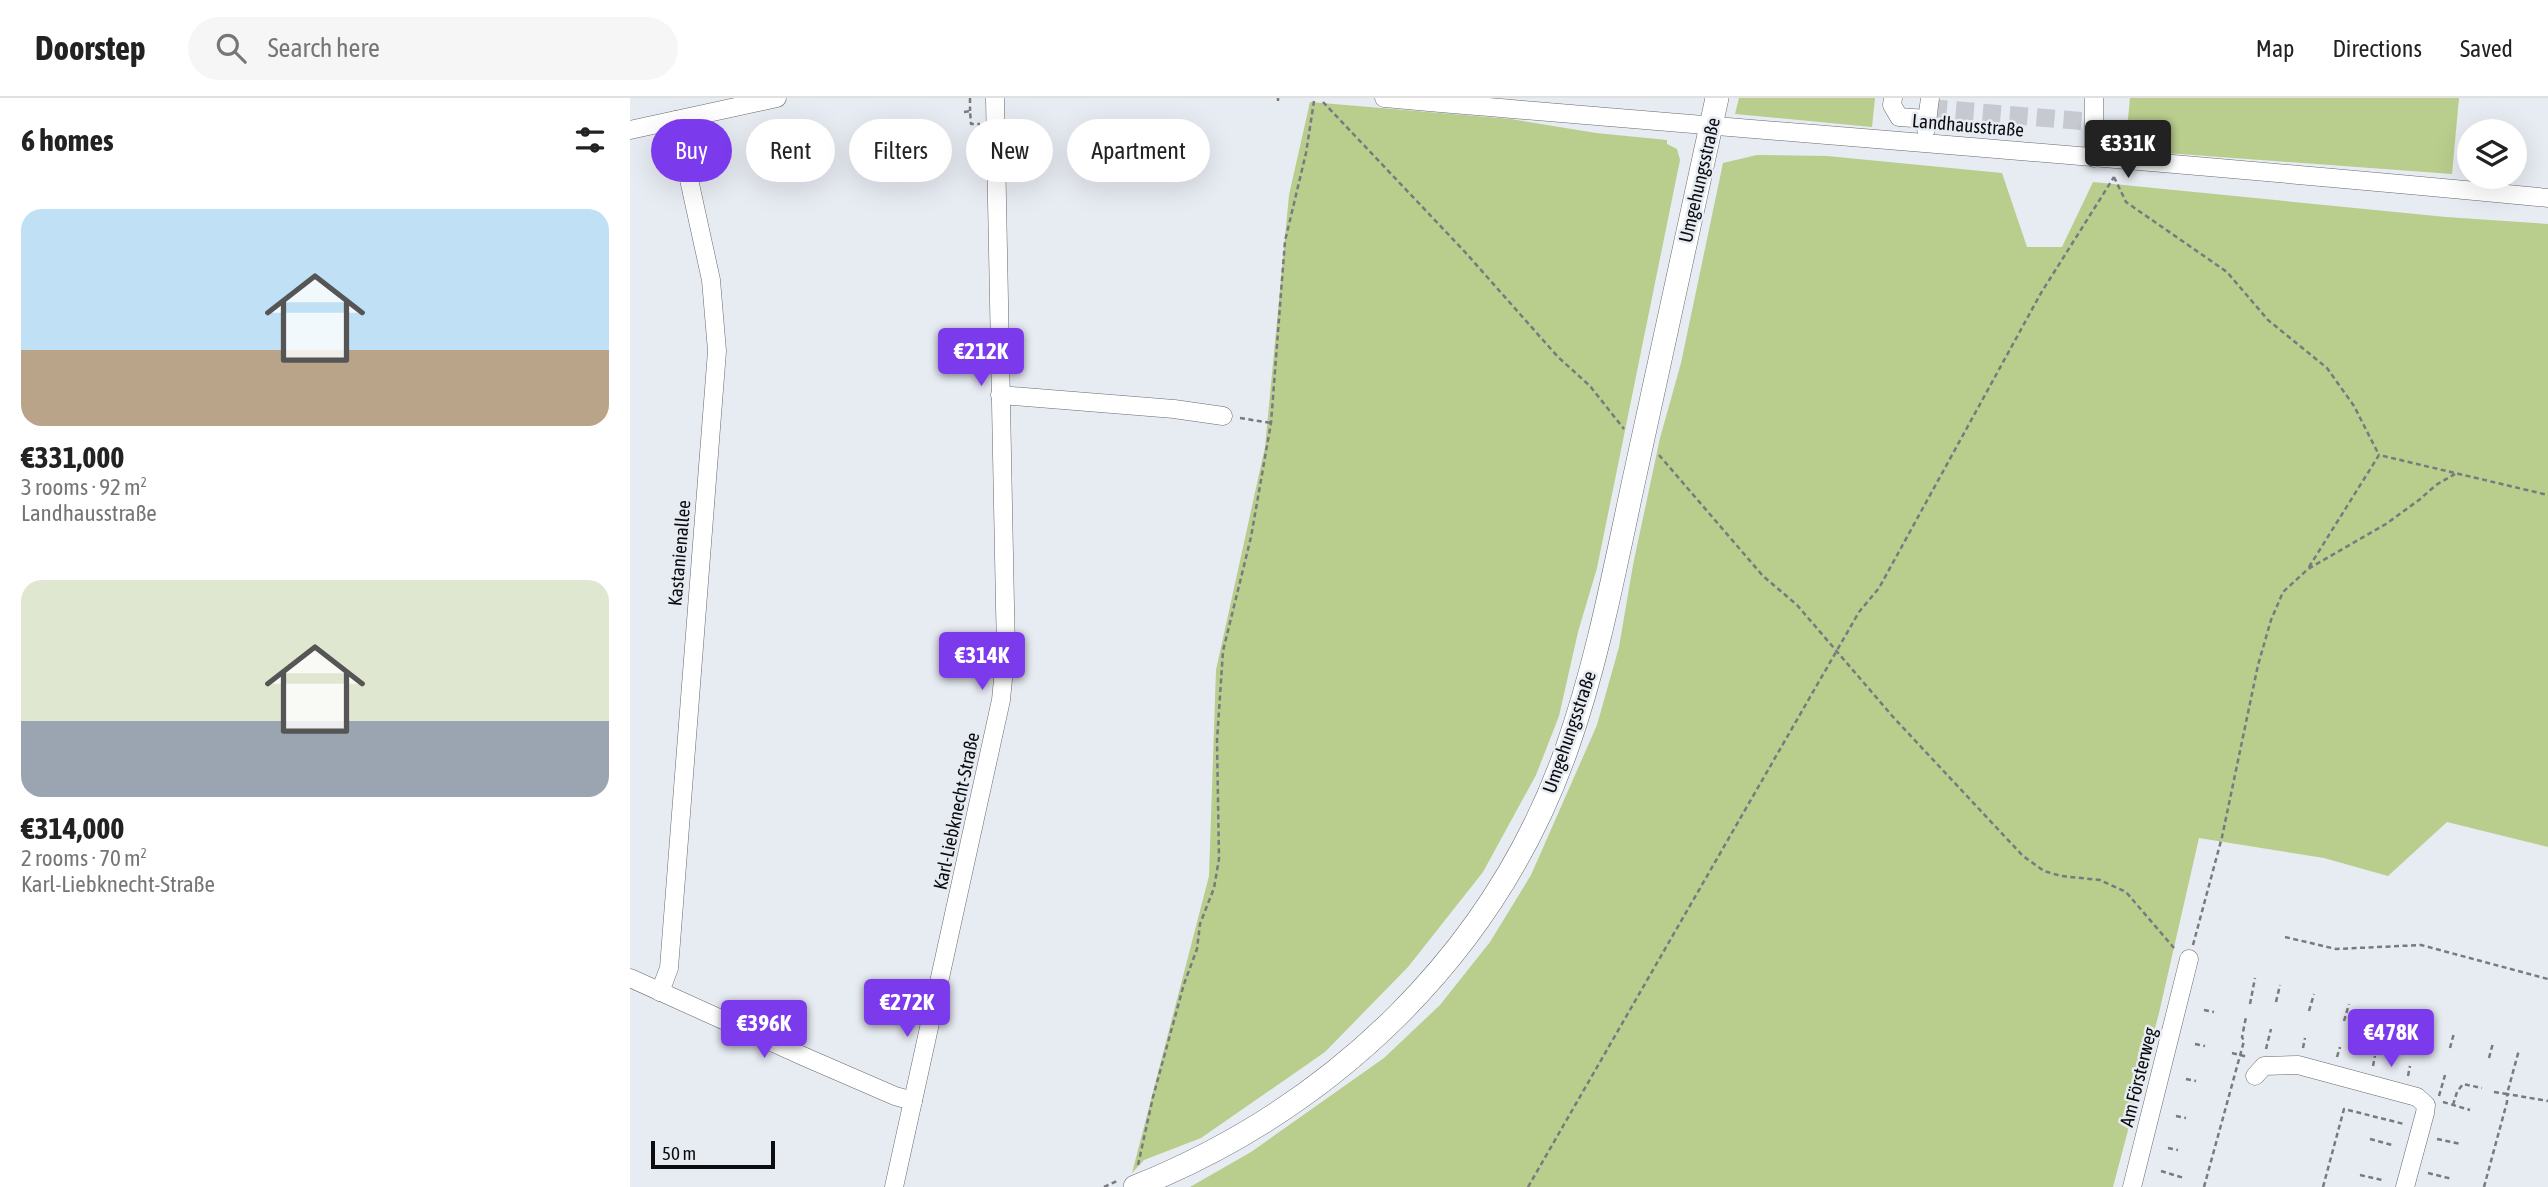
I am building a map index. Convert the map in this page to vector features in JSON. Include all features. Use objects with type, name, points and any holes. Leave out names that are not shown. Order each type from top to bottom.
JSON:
[{"type":"main road","name":"Umgehungsstraße","points":[[1138,1186],[1253,1129],[1303,1097],[1378,1036],[1418,996],[1449,959],[1489,903],[1523,846],[1545,803],[1567,749],[1601,629],[1717,98]]},
{"type":"street","points":[[678,119],[710,105],[777,98]]},
{"type":"street","name":"Karl-Liebknecht-Straße","points":[[894,1187],[989,760],[1004,673],[1006,606],[995,98]]},
{"type":"street","name":"Landhausstraße","points":[[1384,98],[2094,158],[2115,169],[2548,198]]},
{"type":"street","points":[[1893,98],[1892,105],[1899,117],[1927,119]]},
{"type":"street","points":[[1923,142],[1929,98]]},
{"type":"street","points":[[2094,98],[2094,158]]},
{"type":"street","points":[[630,130],[651,125]]},
{"type":"street","name":"Kastanienallee","points":[[660,992],[669,968],[717,351],[709,270],[690,182]]},
{"type":"street","points":[[1000,395],[1174,409],[1223,416]]},
{"type":"street","name":"Am Försterweg","points":[[2132,1187],[2189,959]]},
{"type":"street","points":[[630,978],[861,1081],[913,1101]]},
{"type":"street","points":[[2255,1076],[2264,1066],[2298,1065],[2417,1097],[2426,1105],[2425,1113],[2405,1187]]},
{"type":"path","points":[[970,98],[971,119]]},
{"type":"path","points":[[1138,1186],[1136,1173],[1153,1097],[1184,984],[1197,949],[1200,924],[1214,888],[1219,859],[1217,740],[1223,651],[1251,537],[1270,423],[1286,241],[1306,153],[1314,101]]},
{"type":"path","points":[[1323,103],[1465,252],[1558,357],[1590,386],[1625,431]]},
{"type":"path","points":[[964,112],[970,111]]},
{"type":"path","points":[[2115,169],[2126,201],[2227,272],[2268,320],[2327,368],[2354,407],[2379,455],[2548,495]]},
{"type":"path","points":[[1528,1187],[1858,612],[1886,576],[2041,293],[2115,169]]},
{"type":"path","points":[[1223,416],[1270,423]]},
{"type":"path","points":[[2308,569],[2379,455]]},
{"type":"path","points":[[1659,456],[1763,576],[1797,605],[1895,718],[2023,856],[2044,871],[2061,876],[2100,880],[2126,892],[2180,956],[2189,959],[2222,837],[2258,665],[2283,592],[2308,569],[2386,524],[2436,485],[2455,474]]},
{"type":"path","points":[[2285,937],[2336,949],[2421,946],[2548,979]]},
{"type":"path","points":[[2250,1004],[2255,978]]},
{"type":"path","points":[[2276,1002],[2280,985]]},
{"type":"path","points":[[2309,1011],[2314,994]]},
{"type":"path","points":[[2344,1021],[2349,1004]]},
{"type":"path","points":[[2204,1010],[2214,1012]]},
{"type":"path","points":[[2380,1030],[2385,1013]]},
{"type":"path","points":[[2197,1181],[2205,1185],[2244,1041],[2242,1037],[2246,1017]]},
{"type":"path","points":[[2414,1039],[2418,1023]]},
{"type":"path","points":[[2450,1048],[2454,1032]]},
{"type":"path","points":[[2304,1043],[2305,1038]]},
{"type":"path","points":[[2489,1058],[2493,1043]]},
{"type":"path","points":[[2195,1044],[2205,1046]]},
{"type":"path","points":[[2339,1052],[2340,1047]]},
{"type":"path","points":[[2484,1187],[2519,1050]]},
{"type":"path","points":[[2232,1053],[2248,1057]]},
{"type":"path","points":[[2374,1062],[2375,1056]]},
{"type":"path","points":[[2409,1072],[2410,1066]]},
{"type":"path","points":[[2445,1075],[2438,1101],[2470,1110]]},
{"type":"path","points":[[2186,1079],[2196,1081]]},
{"type":"path","points":[[2453,1105],[2463,1084],[2482,1088]]},
{"type":"path","points":[[2223,1088],[2231,1090]]},
{"type":"path","points":[[2494,1091],[2548,1101]]},
{"type":"path","points":[[2323,1187],[2344,1109],[2414,1126]]},
{"type":"path","points":[[2176,1116],[2186,1118]]},
{"type":"path","points":[[2214,1123],[2221,1125]]},
{"type":"path","points":[[2370,1139],[2392,1145]]},
{"type":"path","points":[[2443,1141],[2461,1144]]},
{"type":"path","points":[[2168,1148],[2178,1150]]},
{"type":"path","points":[[2204,1158],[2211,1160]]},
{"type":"path","points":[[2161,1171],[2184,1178]]},
{"type":"path","points":[[2434,1174],[2452,1179]]},
{"type":"path","points":[[2360,1175],[2382,1180]]},
{"type":"green space","points":[[1739,98],[1875,98],[1872,127],[1735,114]]},
{"type":"green space","points":[[2130,98],[2459,98],[2452,174],[2125,150]]},
{"type":"green space","points":[[1310,102],[1511,119],[1596,133],[1667,140],[1667,144],[1677,149],[1680,160],[1597,568],[1578,632],[1559,716],[1536,775],[1483,872],[1408,967],[1325,1052],[1201,1138],[1144,1160],[1132,1173],[1209,876],[1216,670],[1265,447],[1289,195]]},
{"type":"green space","points":[[1757,155],[1827,156],[2002,173],[2027,247],[2062,247],[2093,182],[2446,217],[2548,224],[2548,847],[2447,822],[2388,876],[2324,858],[2199,838],[2159,1013],[2113,1187],[1190,1187],[1251,1152],[1384,1058],[1440,1005],[1490,942],[1531,875],[1597,725],[1619,647],[1660,438],[1681,363],[1723,163]]},
{"type":"tunnel","points":[[1929,108],[2093,122]]}]
